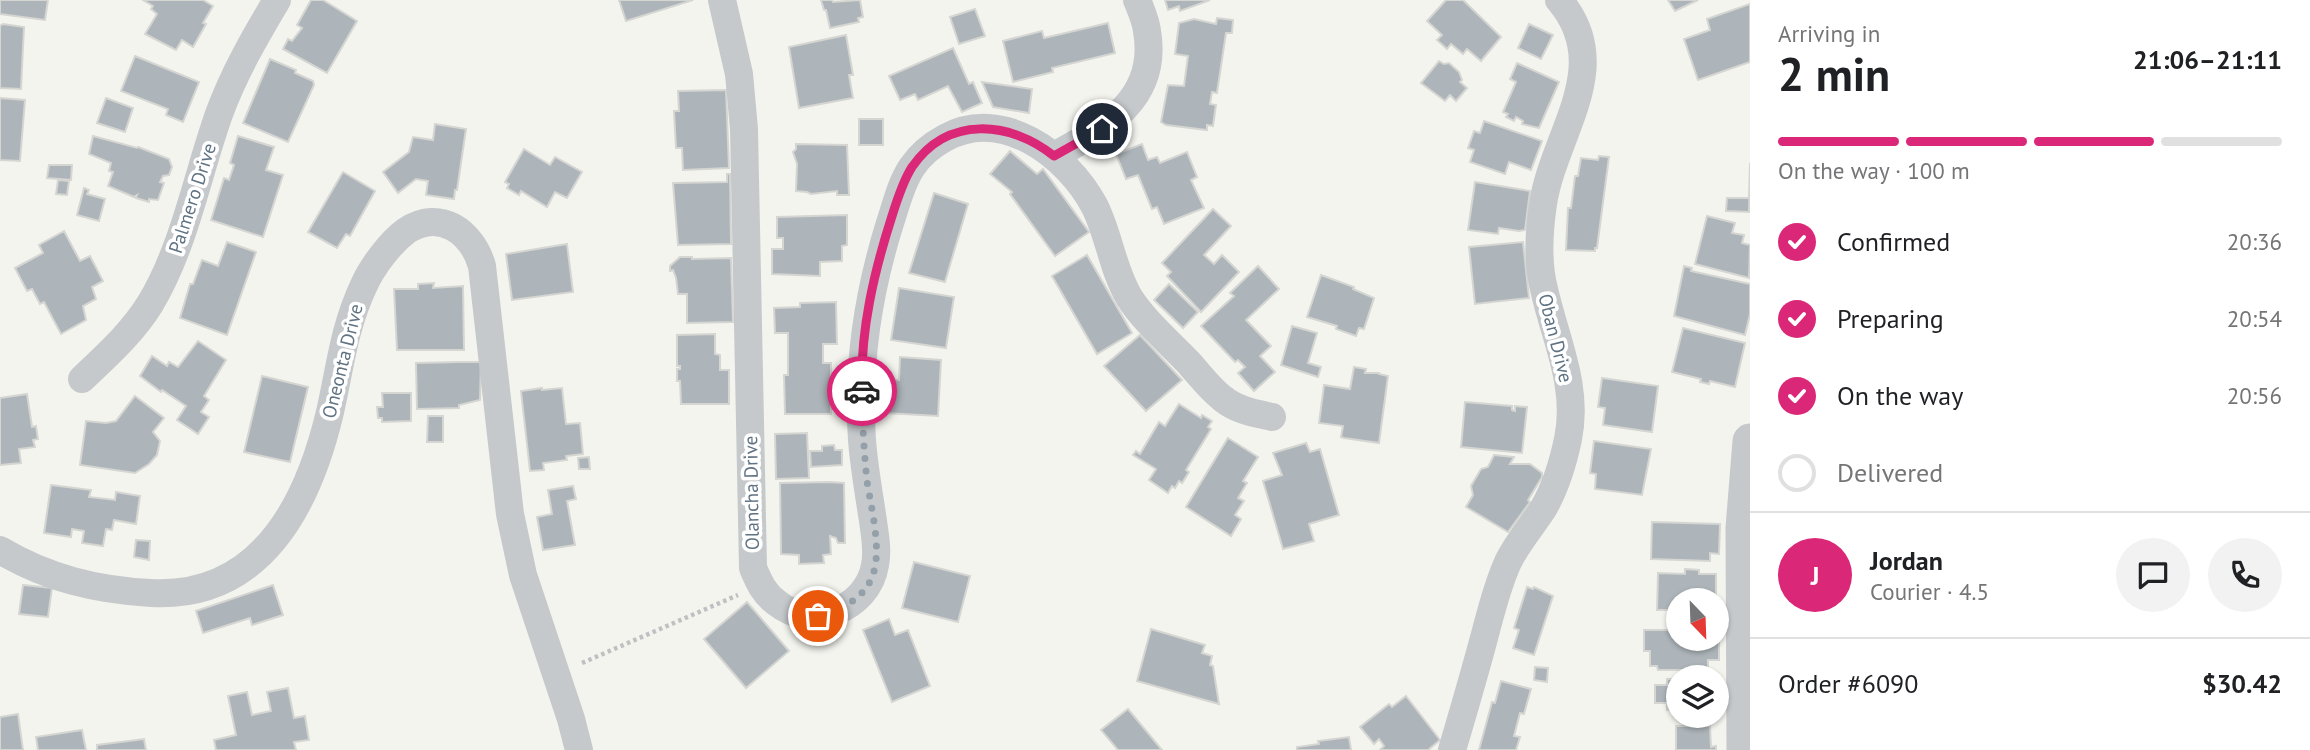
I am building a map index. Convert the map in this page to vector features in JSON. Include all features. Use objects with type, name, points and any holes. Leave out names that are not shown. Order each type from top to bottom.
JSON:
[{"type":"street","name":"Palmero Drive","points":[[82,379],[126,337],[149,304],[168,269],[220,113],[242,59],[277,0]]},
{"type":"street","name":"Olancha Drive","points":[[722,0],[739,74],[744,128],[753,568],[760,585]]},
{"type":"street","points":[[1054,156],[1102,129],[1131,103],[1143,80],[1148,55],[1147,31],[1138,0]]},
{"type":"street","name":"Oban Drive","points":[[1452,750],[1498,588],[1509,559],[1544,507],[1561,469],[1569,434],[1571,399],[1566,361],[1543,286],[1539,247],[1543,205],[1551,169],[1581,86],[1585,60],[1581,37],[1570,13],[1559,0]]},
{"type":"street","points":[[760,585],[778,605],[799,614],[818,616],[839,611],[856,600],[868,586],[875,566],[876,547],[862,440],[861,380],[866,324],[879,256],[897,200],[912,167],[928,149],[946,137],[968,129],[994,128],[1020,135],[1054,156],[1076,178],[1094,206],[1115,269],[1130,298],[1145,317],[1222,399],[1243,411],[1272,417]]},
{"type":"street","name":"Oneonta Drive","points":[[0,550],[27,566],[75,583],[119,591],[163,593],[195,589],[219,582],[246,567],[270,547],[288,522],[310,475],[330,414],[350,317],[366,281],[404,232],[415,226],[433,223],[451,226],[466,235],[477,249],[482,266],[510,514],[523,575],[579,750]]},
{"type":"street","points":[[1744,750],[1743,528],[1750,441]]},
{"type":"path","points":[[556,675],[760,585]]},
{"type":"building","points":[[0,0],[48,0],[45,20],[0,14]]},
{"type":"building","points":[[143,0],[203,0],[213,6],[193,47],[182,40],[176,50],[145,34],[157,14],[151,9],[153,6]]},
{"type":"building","points":[[311,0],[323,0],[357,21],[327,73],[283,49],[288,39],[292,41],[302,28],[297,25]]},
{"type":"building","points":[[619,0],[693,0],[626,21]]},
{"type":"building","points":[[821,0],[860,0],[863,17],[858,18],[859,22],[830,28]]},
{"type":"building","points":[[1165,0],[1210,0],[1180,11],[1179,6],[1168,10]]},
{"type":"building","points":[[1446,0],[1463,0],[1501,37],[1481,61],[1467,49],[1463,54],[1451,44],[1447,49],[1437,40],[1442,35],[1427,21]]},
{"type":"building","points":[[1668,0],[1698,0],[1675,11]]},
{"type":"building","points":[[1750,4],[1750,62],[1698,80],[1684,39],[1710,30],[1707,19]]},
{"type":"building","points":[[975,9],[985,36],[959,44],[950,17]]},
{"type":"building","points":[[1217,18],[1233,20],[1232,33],[1226,33],[1217,93],[1212,92],[1210,104],[1216,105],[1213,126],[1207,125],[1207,130],[1166,125],[1161,122],[1168,85],[1184,86],[1188,56],[1175,54],[1179,23],[1194,19],[1216,24]]},
{"type":"building","points":[[1108,23],[1115,53],[1052,68],[1053,72],[1013,82],[1003,41],[1042,31],[1044,38]]},
{"type":"building","points":[[3,24],[24,27],[21,89],[0,88],[0,26]]},
{"type":"building","points":[[1529,24],[1553,35],[1541,59],[1518,48]]},
{"type":"building","points":[[846,35],[853,75],[849,75],[853,98],[799,108],[789,47]]},
{"type":"building","points":[[953,48],[969,84],[973,82],[982,103],[962,112],[948,86],[918,100],[915,94],[900,100],[889,76]]},
{"type":"building","points":[[135,56],[199,82],[183,122],[166,115],[168,109],[121,91]]},
{"type":"building","points":[[270,59],[296,70],[295,73],[313,81],[314,85],[288,142],[243,123]]},
{"type":"building","points":[[1439,61],[1449,63],[1459,72],[1462,80],[1460,82],[1467,88],[1456,101],[1450,95],[1445,101],[1421,83]]},
{"type":"building","points":[[1517,63],[1559,82],[1539,128],[1522,124],[1523,121],[1516,117],[1514,121],[1503,112],[1516,82],[1510,79]]},
{"type":"building","points":[[982,82],[1032,89],[1029,113],[993,107]]},
{"type":"building","points":[[726,90],[729,168],[683,170],[682,148],[676,148],[674,111],[679,111],[678,91]]},
{"type":"building","points":[[0,98],[25,100],[20,161],[0,160]]},
{"type":"building","points":[[106,98],[133,108],[125,132],[97,123]]},
{"type":"building","points":[[859,119],[883,119],[883,145],[859,145]]},
{"type":"building","points":[[1484,121],[1542,141],[1531,170],[1509,162],[1505,174],[1470,162],[1474,150],[1468,148],[1474,131],[1480,133]]},
{"type":"building","points":[[435,124],[466,129],[454,199],[426,195],[428,181],[416,179],[398,193],[383,172],[409,152],[413,137],[433,140]]},
{"type":"building","points":[[93,136],[138,147],[169,159],[172,167],[169,175],[163,176],[160,182],[164,183],[158,200],[149,199],[149,202],[136,198],[137,195],[134,197],[108,186],[113,172],[109,171],[111,163],[89,154]]},
{"type":"building","points":[[238,136],[274,147],[266,170],[283,175],[263,237],[211,220],[224,178],[229,180],[234,165],[230,163]]},
{"type":"building","points":[[796,144],[847,145],[849,195],[837,195],[837,191],[811,194],[796,191],[797,164],[793,152]]},
{"type":"building","points":[[1142,144],[1148,160],[1157,157],[1160,163],[1187,152],[1197,177],[1191,180],[1204,208],[1164,224],[1157,207],[1152,209],[1138,175],[1126,179],[1116,154]]},
{"type":"building","points":[[524,149],[550,165],[555,157],[582,172],[567,198],[555,192],[547,207],[521,191],[519,195],[507,188],[509,184],[505,182]]},
{"type":"building","points":[[1010,151],[1037,174],[1043,169],[1089,232],[1055,256],[1010,194],[1012,192],[990,174]]},
{"type":"building","points":[[1599,156],[1609,157],[1597,248],[1595,251],[1566,250],[1568,208],[1571,208],[1575,176],[1578,176],[1581,158],[1598,160]]},
{"type":"building","points":[[1750,163],[1749,212],[1726,211],[1727,198],[1749,198]]},
{"type":"building","points":[[49,165],[72,165],[71,180],[47,178]]},
{"type":"building","points":[[343,172],[375,191],[350,236],[346,234],[337,248],[308,232]]},
{"type":"building","points":[[727,174],[730,174],[731,244],[678,245],[673,183],[727,182]]},
{"type":"building","points":[[58,180],[69,181],[67,195],[56,194]]},
{"type":"building","points":[[1475,182],[1530,191],[1525,230],[1499,228],[1498,234],[1468,230]]},
{"type":"building","points":[[84,188],[89,190],[87,194],[105,199],[99,221],[77,215]]},
{"type":"building","points":[[934,193],[968,204],[945,282],[909,273]]},
{"type":"building","points":[[1213,209],[1231,226],[1204,255],[1214,264],[1222,255],[1239,272],[1201,312],[1167,276],[1171,272],[1162,263]]},
{"type":"building","points":[[847,215],[847,245],[842,246],[842,261],[820,262],[820,276],[772,274],[772,249],[783,249],[783,238],[777,238],[777,217]]},
{"type":"building","points":[[1707,216],[1735,223],[1732,233],[1744,235],[1742,243],[1750,245],[1749,278],[1695,264]]},
{"type":"building","points":[[64,231],[80,261],[90,256],[103,281],[92,287],[96,299],[83,306],[86,320],[61,334],[44,302],[40,304],[32,289],[27,291],[15,268],[43,253],[39,245]]},
{"type":"building","points":[[227,242],[256,252],[227,335],[180,318],[190,284],[193,284],[202,260],[218,266]]},
{"type":"building","points":[[1523,242],[1529,298],[1475,304],[1469,247]]},
{"type":"building","points":[[567,244],[573,292],[512,300],[506,254]]},
{"type":"building","points":[[1087,255],[1132,333],[1097,354],[1052,276]]},
{"type":"building","points":[[680,257],[731,258],[733,322],[687,323],[687,294],[678,294],[676,278],[673,270],[670,271],[670,266]]},
{"type":"building","points":[[1258,266],[1279,289],[1246,320],[1271,346],[1260,356],[1275,372],[1254,391],[1238,373],[1245,367],[1238,360],[1235,362],[1201,326],[1234,296],[1230,293]]},
{"type":"building","points":[[1684,266],[1692,268],[1691,271],[1750,284],[1750,314],[1745,335],[1674,316]]},
{"type":"building","points":[[1321,275],[1354,287],[1353,289],[1374,298],[1364,329],[1359,328],[1356,336],[1336,329],[1337,326],[1307,317]]},
{"type":"building","points":[[434,283],[433,288],[463,286],[464,350],[397,350],[394,289],[418,289],[418,284]]},
{"type":"building","points":[[1169,284],[1198,312],[1183,328],[1154,300]]},
{"type":"building","points":[[899,288],[954,297],[946,348],[891,340]]},
{"type":"building","points":[[836,302],[837,344],[823,344],[823,363],[831,363],[831,414],[785,414],[784,375],[788,375],[788,333],[775,333],[774,308],[800,307],[800,303]]},
{"type":"building","points":[[1292,326],[1317,333],[1308,363],[1321,367],[1318,377],[1281,365]]},
{"type":"building","points":[[1683,328],[1745,343],[1735,387],[1710,381],[1709,384],[1700,382],[1701,379],[1672,372]]},
{"type":"building","points":[[715,334],[715,354],[720,355],[720,370],[729,370],[729,404],[681,404],[680,381],[677,381],[677,369],[680,369],[680,366],[677,366],[677,335]]},
{"type":"building","points":[[1140,335],[1182,380],[1146,411],[1104,366]]},
{"type":"building","points":[[198,341],[226,360],[204,396],[209,400],[201,412],[209,417],[198,434],[177,420],[186,406],[140,376],[152,356],[167,366],[169,362],[178,367]]},
{"type":"building","points":[[900,357],[941,360],[938,416],[886,413],[888,379],[899,380]]},
{"type":"building","points":[[481,362],[480,400],[459,405],[459,408],[417,409],[416,363]]},
{"type":"building","points":[[1354,367],[1366,369],[1365,373],[1388,376],[1379,443],[1341,437],[1343,426],[1319,423],[1324,385],[1350,389]]},
{"type":"building","points":[[262,376],[308,387],[290,462],[244,452]]},
{"type":"building","points":[[1602,378],[1658,386],[1652,432],[1603,425],[1605,408],[1598,407]]},
{"type":"building","points":[[562,388],[566,424],[580,423],[583,454],[566,456],[567,460],[543,463],[544,470],[530,471],[521,391]]},
{"type":"building","points":[[382,393],[411,393],[411,421],[382,422],[382,418],[378,418],[377,407],[383,407]]},
{"type":"building","points":[[27,394],[32,427],[36,426],[38,439],[33,440],[35,447],[19,449],[21,463],[0,465],[0,398]]},
{"type":"building","points":[[135,396],[164,418],[153,432],[160,441],[157,455],[135,473],[80,465],[86,421],[116,421]]},
{"type":"building","points":[[1465,402],[1512,406],[1515,411],[1515,406],[1527,407],[1522,453],[1461,447]]},
{"type":"building","points":[[1179,404],[1201,418],[1202,415],[1212,421],[1208,427],[1211,429],[1186,470],[1189,472],[1182,483],[1179,481],[1175,488],[1172,486],[1168,493],[1149,480],[1156,469],[1133,455],[1136,451],[1140,454],[1159,422],[1165,426]]},
{"type":"building","points":[[428,416],[443,416],[443,442],[427,442]]},
{"type":"building","points":[[807,433],[809,478],[776,479],[775,434]]},
{"type":"building","points":[[1228,438],[1258,457],[1243,481],[1247,483],[1238,498],[1244,501],[1235,515],[1241,519],[1231,536],[1186,507]]},
{"type":"building","points":[[1594,441],[1651,449],[1642,495],[1595,489],[1596,474],[1590,473]]},
{"type":"building","points":[[1306,443],[1310,452],[1320,449],[1339,515],[1309,524],[1314,541],[1283,549],[1263,481],[1282,475],[1273,453]]},
{"type":"building","points":[[834,445],[835,450],[842,450],[842,465],[811,467],[810,451],[822,451],[822,446]]},
{"type":"building","points":[[1494,455],[1514,457],[1510,464],[1530,464],[1542,473],[1528,500],[1530,502],[1508,532],[1466,507],[1473,495],[1471,486],[1481,469],[1488,467]]},
{"type":"building","points":[[589,457],[590,469],[579,469],[578,458]]},
{"type":"building","points":[[780,483],[844,483],[845,543],[838,543],[836,538],[830,536],[831,554],[823,555],[824,563],[799,564],[799,555],[781,554]]},
{"type":"building","points":[[51,485],[91,490],[89,497],[115,500],[116,492],[140,496],[136,524],[114,520],[112,530],[106,529],[103,546],[82,543],[84,531],[72,529],[71,537],[44,533]]},
{"type":"building","points":[[573,486],[576,499],[567,501],[575,545],[543,550],[537,517],[552,514],[548,490]]},
{"type":"building","points":[[1652,522],[1720,524],[1719,554],[1710,553],[1710,561],[1651,559]]},
{"type":"building","points":[[136,540],[150,541],[149,560],[134,557]]},
{"type":"building","points":[[914,562],[970,576],[958,622],[902,608]]},
{"type":"building","points":[[1685,569],[1699,570],[1699,574],[1716,574],[1716,588],[1666,588],[1666,610],[1657,610],[1658,573],[1685,574]]},
{"type":"building","points":[[23,585],[52,588],[48,617],[19,614]]},
{"type":"building","points":[[273,585],[283,615],[252,625],[250,618],[203,633],[196,611]]},
{"type":"building","points":[[1527,587],[1534,587],[1553,596],[1534,655],[1513,648],[1519,630],[1514,628]]},
{"type":"building","points":[[747,602],[789,651],[746,688],[704,639]]},
{"type":"building","points":[[889,619],[895,635],[908,630],[930,686],[892,702],[863,630]]},
{"type":"building","points":[[1151,629],[1205,645],[1202,653],[1212,656],[1210,665],[1213,666],[1219,704],[1137,681]]},
{"type":"building","points":[[1644,630],[1666,630],[1666,651],[1719,651],[1719,660],[1708,660],[1708,665],[1666,665],[1666,670],[1658,670],[1657,666],[1650,666],[1650,651],[1644,651]]},
{"type":"building","points":[[1535,667],[1548,668],[1547,682],[1534,680]]},
{"type":"building","points":[[1501,681],[1531,689],[1524,714],[1520,713],[1514,736],[1520,737],[1516,750],[1479,750],[1492,702],[1495,703]]},
{"type":"building","points":[[1655,685],[1666,685],[1666,703],[1655,703]]},
{"type":"building","points":[[288,688],[294,718],[305,716],[309,740],[294,742],[296,750],[216,750],[214,740],[236,735],[228,696],[247,692],[252,715],[271,711],[267,692]]},
{"type":"building","points":[[1406,696],[1440,740],[1428,750],[1380,750],[1384,746],[1379,739],[1374,744],[1360,727],[1389,704],[1392,707]]},
{"type":"building","points":[[1128,709],[1162,750],[1118,750],[1101,730]]},
{"type":"building","points":[[18,714],[23,750],[0,750],[0,717]]},
{"type":"building","points":[[1676,728],[1710,728],[1711,747],[1716,746],[1716,750],[1676,750]]},
{"type":"building","points":[[82,730],[86,750],[38,750],[36,737]]},
{"type":"building","points":[[1349,737],[1351,750],[1297,750],[1297,747],[1319,744],[1318,741]]},
{"type":"building","points":[[144,739],[146,750],[97,750],[97,745]]},
{"type":"way so far","points":[[818,616],[839,611],[856,600],[868,586],[875,566],[876,547],[862,440],[862,391]]},
{"type":"route","points":[[862,391],[866,324],[879,256],[897,200],[912,167],[928,149],[946,137],[968,129],[994,128],[1020,135],[1054,156],[1102,129]]}]
